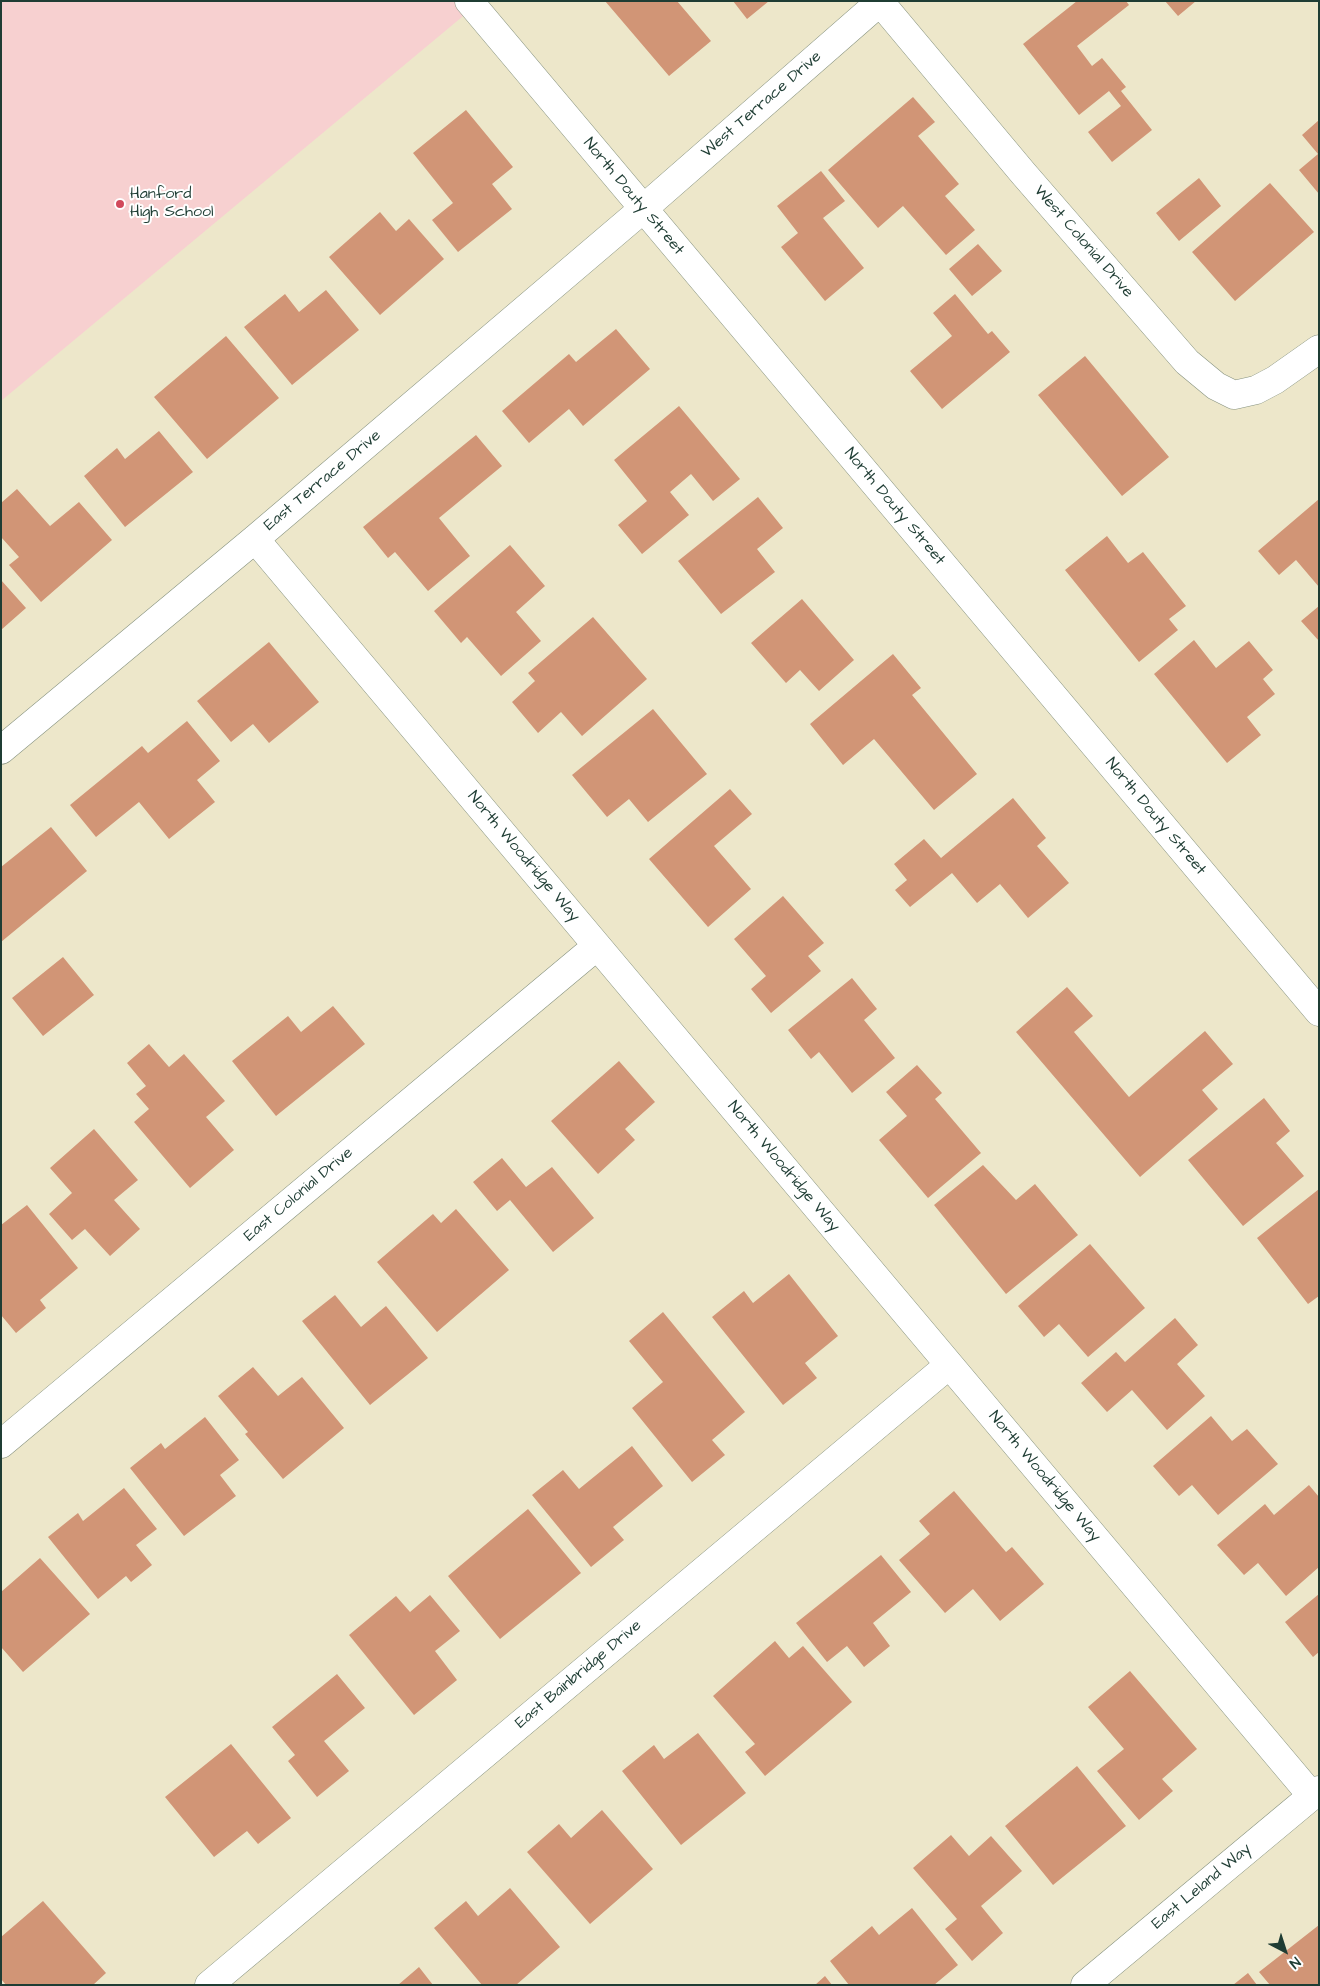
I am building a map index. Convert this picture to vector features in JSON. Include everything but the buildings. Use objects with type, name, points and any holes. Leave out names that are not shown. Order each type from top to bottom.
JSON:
[{"type":"street","name":"North Douty Street","points":[[469,1],[1319,1012]]},
{"type":"street","name":"West Terrace Drive","points":[[643,209],[881,2]]},
{"type":"street","name":"West Colonial Drive","points":[[881,2],[1023,173],[1187,362],[1216,386],[1234,395],[1256,390],[1275,380],[1319,348]]},
{"type":"street","name":"East Terrace Drive","points":[[1,750],[255,539],[643,209]]},
{"type":"street","name":"North Woodridge Way","points":[[255,539],[949,1365],[1315,1793]]},
{"type":"street","name":"East Colonial Drive","points":[[1,1444],[597,946]]},
{"type":"street","name":"East Bainbridge Drive","points":[[208,1985],[949,1365]]},
{"type":"street","name":"East Leland Way","points":[[1085,1985],[1315,1793]]},
{"type":"shaded area","name":"Hanford High School","points":[[1,1],[469,1],[474,7],[1,401]]},
{"type":"place","name":"Hanford High School","points":[[120,204]]}]
